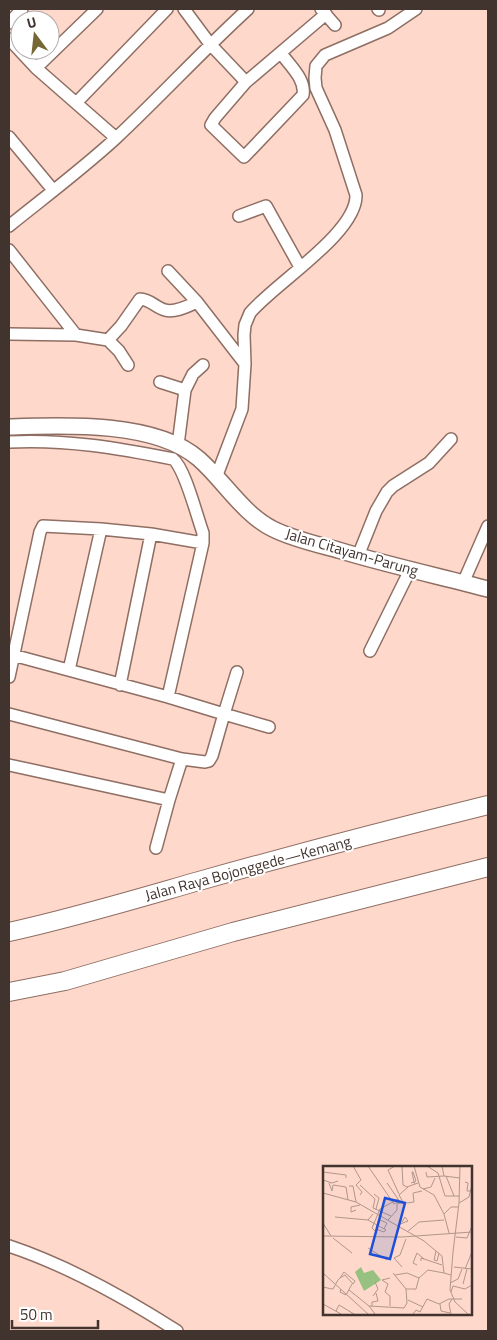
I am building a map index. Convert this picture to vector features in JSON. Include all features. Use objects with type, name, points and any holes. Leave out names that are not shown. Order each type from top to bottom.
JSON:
[{"type":"highway","name":"Jalan Raya Bojonggede—Kemang","points":[[9,932],[66,919],[488,805]]},
{"type":"highway","points":[[9,992],[65,981],[233,932],[488,867]]},
{"type":"main road","name":"Jalan Citayam-Parung","points":[[9,427],[60,425],[98,427],[154,436],[189,450],[217,475],[242,505],[267,526],[292,537],[358,556],[488,589]]},
{"type":"street","points":[[9,22],[22,9]]},
{"type":"street","points":[[36,68],[97,9]]},
{"type":"street","points":[[76,103],[168,9]]},
{"type":"street","points":[[184,9],[210,44],[246,82]]},
{"type":"street","points":[[9,226],[81,169],[116,138],[210,44],[248,9]]},
{"type":"street","points":[[217,475],[242,409],[245,325],[250,313],[335,236],[351,214],[356,201],[355,191],[336,130],[316,88],[316,66],[326,54],[388,28],[416,9]]},
{"type":"street","points":[[281,53],[301,81],[304,90],[303,95],[244,157],[211,125],[215,118],[246,82],[281,53],[323,12],[335,24]]},
{"type":"street","points":[[9,39],[36,68],[116,138]]},
{"type":"street","points":[[9,137],[53,190]]},
{"type":"street","points":[[240,216],[266,206],[300,267]]},
{"type":"street","points":[[9,250],[76,334]]},
{"type":"street","points":[[168,271],[197,302],[245,364]]},
{"type":"street","points":[[108,340],[121,326],[140,299],[166,311],[176,310],[197,302]]},
{"type":"street","points":[[9,334],[76,334],[108,340],[119,351],[128,365]]},
{"type":"street","points":[[178,445],[185,390],[194,374],[203,365]]},
{"type":"street","points":[[160,382],[185,390]]},
{"type":"street","points":[[358,556],[376,511],[388,492],[393,486],[429,464],[451,439]]},
{"type":"street","points":[[9,442],[83,443],[173,459],[176,462],[183,474],[203,534],[204,544],[168,697]]},
{"type":"street","points":[[9,677],[11,655],[41,529],[46,526],[101,529],[151,534],[204,544]]},
{"type":"street","points":[[463,583],[488,526]]},
{"type":"street","points":[[69,670],[101,529]]},
{"type":"street","points":[[120,685],[151,534]]},
{"type":"street","points":[[370,651],[410,570]]},
{"type":"street","points":[[11,655],[269,726]]},
{"type":"street","points":[[9,714],[182,759],[205,762],[210,760],[237,672]]},
{"type":"street","points":[[156,848],[182,759]]},
{"type":"street","points":[[9,765],[169,800]]},
{"type":"street","points":[[9,1246],[42,1257],[86,1278],[177,1331]]}]
